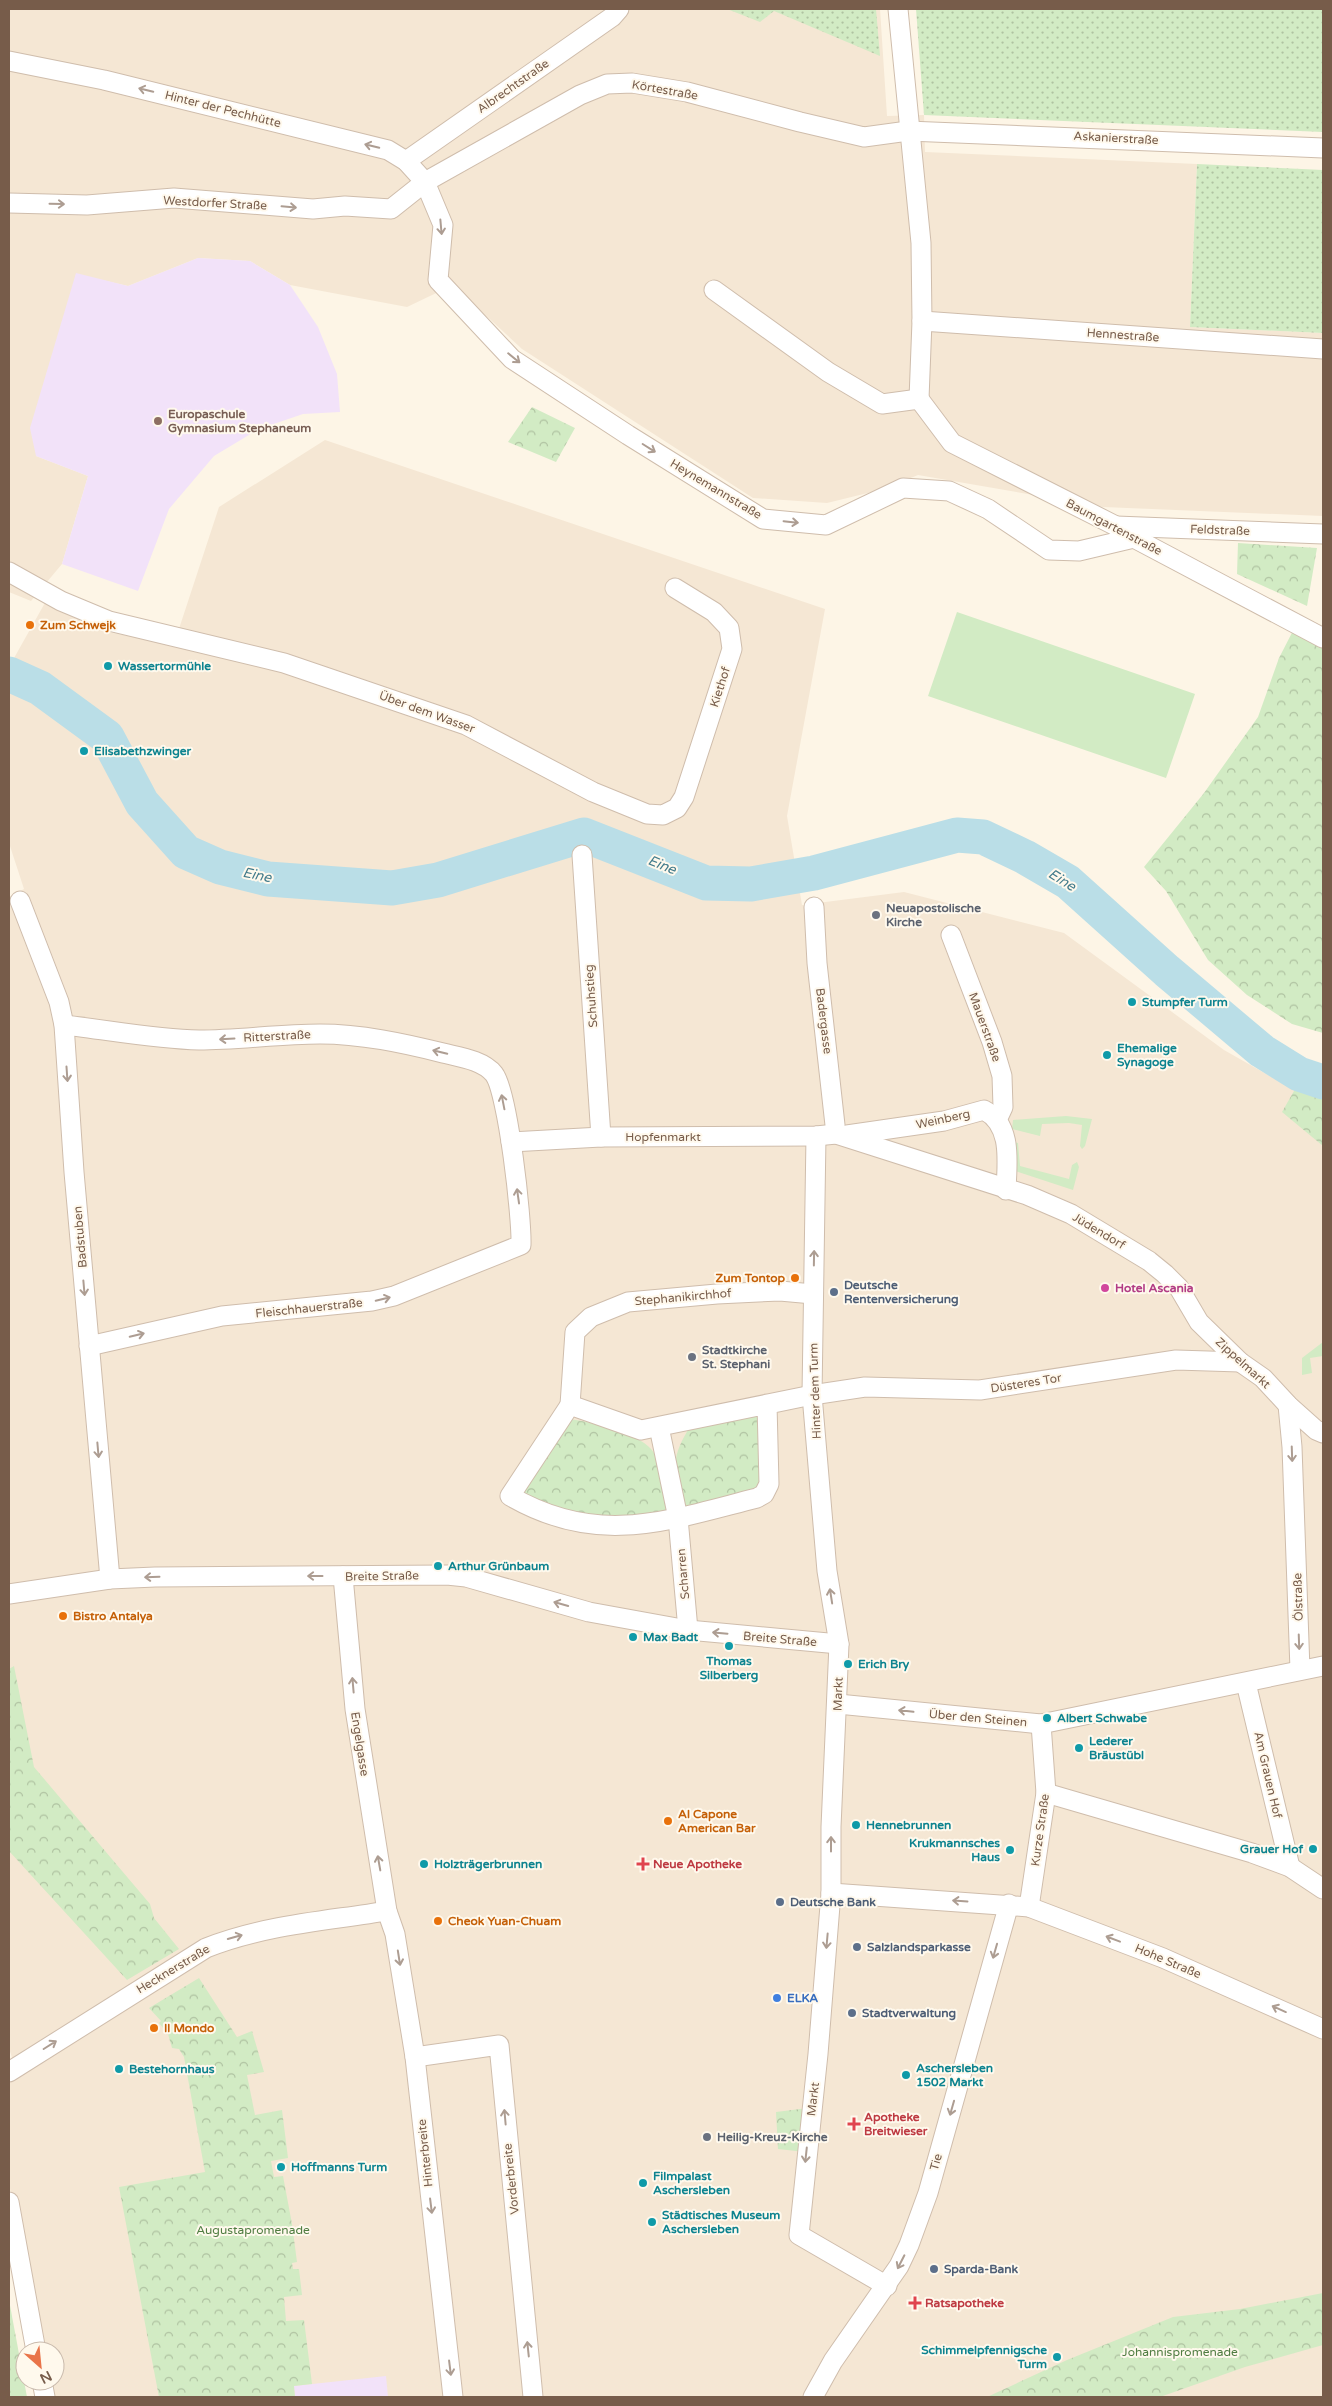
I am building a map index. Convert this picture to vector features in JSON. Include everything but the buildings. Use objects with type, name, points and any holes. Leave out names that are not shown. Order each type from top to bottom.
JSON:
[{"type":"street","name":"Albrechtstraße","points":[[406,161],[612,17],[619,9]]},
{"type":"street","points":[[714,290],[828,372],[882,404],[918,399],[922,321],[921,243],[908,131],[898,9]]},
{"type":"street","name":"Hinter der Pechhütte","points":[[9,61],[104,80],[388,150],[406,161],[425,182]]},
{"type":"street","name":"Körtestraße","points":[[391,209],[425,182],[580,96],[607,84],[632,83],[687,92],[864,137],[908,131]]},
{"type":"street","name":"Askanierstraße","points":[[908,131],[1323,148]]},
{"type":"street","name":"Heynemannstraße","points":[[425,182],[443,225],[438,280],[512,358],[628,435],[763,518],[826,525],[903,488],[949,491],[988,509],[1049,550],[1079,551],[1134,538]]},
{"type":"street","name":"Westdorfer Straße","points":[[9,203],[86,205],[174,198],[313,209],[345,206],[391,209]]},
{"type":"street","name":"Hennestraße","points":[[922,321],[1323,349]]},
{"type":"street","name":"Baumgartenstraße","points":[[918,399],[952,443],[1322,634]]},
{"type":"street","name":"Feldstraße","points":[[1116,526],[1323,534]]},
{"type":"street","name":"Über dem Wasser","points":[[9,572],[61,601],[109,621],[284,663],[466,725],[593,792],[647,814],[663,814],[677,808]]},
{"type":"street","name":"Kiethof","points":[[675,588],[714,612],[729,628],[732,649],[684,797],[677,808]]},
{"type":"street","name":"Schuhstieg","points":[[582,855],[601,1137]]},
{"type":"street","name":"Badstuben","points":[[20,901],[59,1002],[64,1025],[74,1172],[110,1579]]},
{"type":"street","name":"Badergasse","points":[[814,907],[818,963],[840,1135]]},
{"type":"street","name":"Mauerstraße","points":[[951,935],[992,1042],[1002,1076],[1003,1107],[997,1120]]},
{"type":"street","name":"Ritterstraße","points":[[64,1025],[198,1040],[320,1034],[352,1036],[432,1050],[472,1061],[494,1074],[500,1085],[510,1142]]},
{"type":"street","name":"Weinberg","points":[[816,1136],[840,1135],[944,1121],[984,1110],[997,1120]]},
{"type":"street","points":[[997,1120],[1004,1133],[1007,1150],[1006,1190]]},
{"type":"street","name":"Weinberg","points":[[840,1135],[1006,1190],[1027,1195]]},
{"type":"street","name":"Hopfenmarkt","points":[[510,1142],[601,1137],[816,1136]]},
{"type":"street","name":"Hinter dem Turm","points":[[816,1136],[812,1394],[827,1572],[839,1644]]},
{"type":"street","name":"Fleischhauerstraße","points":[[89,1346],[214,1318],[372,1301],[394,1296],[521,1245],[522,1225],[510,1142]]},
{"type":"street","name":"Jüdendorf","points":[[1027,1195],[1071,1214],[1149,1261],[1165,1274]]},
{"type":"street","name":"Zippelmarkt","points":[[1165,1274],[1178,1288],[1198,1322],[1240,1362],[1263,1378],[1288,1405],[1316,1430],[1323,1433]]},
{"type":"street","name":"Stephanikirchhof","points":[[767,1404],[769,1484],[764,1494],[757,1498],[678,1518],[620,1526],[571,1522],[539,1512],[510,1496],[570,1406],[575,1332],[591,1317],[628,1302],[655,1298],[780,1291],[813,1294]]},
{"type":"street","name":"Düsteres Tor","points":[[812,1394],[865,1387],[980,1390],[1176,1360],[1240,1362]]},
{"type":"street","points":[[570,1406],[641,1430],[812,1394]]},
{"type":"street","name":"Ölstraße","points":[[1288,1405],[1292,1447],[1300,1670]]},
{"type":"street","points":[[659,1427],[678,1518]]},
{"type":"street","name":"Scharren","points":[[678,1518],[688,1630]]},
{"type":"street","name":"Breite Straße","points":[[9,1594],[110,1579],[447,1575],[466,1577],[589,1612],[688,1630],[839,1644]]},
{"type":"street","name":"Engelgasse","points":[[343,1576],[355,1709],[387,1912]]},
{"type":"street","name":"Markt","points":[[839,1644],[838,1704],[831,1827],[831,1893],[818,2054],[799,2234],[887,2286]]},
{"type":"street","name":"Über den Steinen","points":[[838,1704],[1041,1724],[1323,1666]]},
{"type":"street","name":"Am Grauen Hof","points":[[1246,1683],[1290,1867]]},
{"type":"street","name":"Kurze Straße","points":[[1029,1906],[1046,1793],[1041,1724]]},
{"type":"street","points":[[1046,1793],[1252,1853],[1290,1867],[1323,1889]]},
{"type":"street","points":[[831,1893],[1009,1904]]},
{"type":"street","name":"Hohe Straße","points":[[1009,1904],[1029,1906],[1163,1958],[1323,2029]]},
{"type":"street","name":"Tie","points":[[813,2397],[833,2361],[887,2286],[899,2266],[919,2220],[1009,1904]]},
{"type":"street","name":"Hinterbreite","points":[[387,1912],[395,1934],[415,2057],[453,2397]]},
{"type":"street","name":"Hecknerstraße","points":[[10,2065],[215,1944],[232,1937],[258,1931],[387,1912]]},
{"type":"street","name":"Vorderbreite","points":[[415,2057],[499,2045],[532,2397]]},
{"type":"street","points":[[9,2202],[34,2341]]},
{"type":"shaded area","points":[[9,9],[880,9],[887,116],[924,115],[925,152],[1197,164],[1190,327],[1323,333],[1323,516],[1103,507],[918,475],[884,489],[827,503],[753,498],[522,349],[453,285],[407,307],[290,285],[250,261],[198,258],[128,286],[76,274],[36,456],[88,476],[62,564],[31,601],[9,592]]},
{"type":"shaded area","name":"Europaschule Gymnasium Stephaneum","points":[[198,258],[250,261],[290,285],[318,327],[337,374],[340,412],[303,414],[259,429],[214,456],[169,509],[138,591],[62,564],[88,476],[36,456],[30,428],[76,273],[128,286]]},
{"type":"shaded area","points":[[325,440],[825,609],[787,816],[802,905],[904,892],[1064,933],[1224,1050],[1291,1088],[1323,1093],[1323,2397],[48,2397],[47,2391],[65,2391],[65,2341],[38,2341],[9,2183],[9,2065],[12,2058],[9,2048],[9,897],[24,889],[9,843],[9,667],[46,601],[107,632],[174,644],[219,507]]},
{"type":"shaded area","points":[[386,2376],[388,2397],[295,2397],[294,2386]]},
{"type":"green space","points":[[727,9],[876,9],[880,56],[774,11],[760,22]]},
{"type":"green space","points":[[916,9],[1323,9],[1323,132],[924,115]]},
{"type":"green space","points":[[1197,164],[1323,170],[1323,333],[1190,327]]},
{"type":"green space","points":[[532,407],[575,428],[556,462],[508,442]]},
{"type":"green space","points":[[1238,543],[1317,548],[1307,606],[1237,574]]},
{"type":"green space","points":[[957,612],[1195,694],[1166,778],[928,696]]},
{"type":"green space","points":[[1297,623],[1323,638],[1323,1033],[1292,1024],[1247,995],[1208,960],[1166,891],[1144,867],[1204,793],[1258,717],[1279,658]]},
{"type":"green space","points":[[1302,1077],[1323,1082],[1323,1146],[1282,1112]]},
{"type":"green space","points":[[1066,1116],[1092,1119],[1085,1146],[1082,1149],[1080,1146],[1082,1125],[1069,1123],[1042,1124],[1040,1136],[1012,1129],[1013,1120]]},
{"type":"green space","points":[[1013,1142],[1018,1143],[1020,1166],[1069,1179],[1072,1165],[1077,1162],[1079,1167],[1073,1190],[1015,1171]]},
{"type":"green space","points":[[1323,1342],[1323,1356],[1310,1358],[1312,1373],[1302,1375],[1302,1358]]},
{"type":"green space","points":[[758,1411],[764,1482],[755,1493],[689,1508],[682,1503],[677,1480],[676,1462],[680,1446],[691,1425]]},
{"type":"green space","points":[[570,1419],[616,1430],[648,1446],[654,1453],[660,1466],[668,1513],[633,1519],[587,1519],[519,1494]]},
{"type":"green space","points":[[14,1666],[34,1767],[150,1904],[154,1918],[179,1949],[127,1980],[9,1851],[9,1669]]},
{"type":"green space","name":"Augustapromenade","points":[[199,1978],[237,2037],[252,2031],[264,2072],[247,2075],[255,2115],[282,2110],[288,2158],[271,2161],[274,2177],[283,2176],[297,2262],[292,2263],[293,2269],[299,2269],[302,2295],[284,2297],[286,2321],[304,2320],[312,2384],[294,2386],[295,2397],[159,2397],[119,2187],[205,2172],[184,2057],[179,2049],[172,2048],[168,2034],[159,2023],[161,2021],[149,2008]]},
{"type":"green space","points":[[808,2108],[805,2152],[778,2149],[776,2112]]},
{"type":"green space","name":"Johannispromenade","points":[[1323,2293],[1323,2345],[1245,2367],[1160,2397],[987,2397],[1067,2360],[1173,2317],[1240,2309]]},
{"type":"green space","points":[[9,2300],[17,2341],[15,2341],[15,2391],[26,2391],[27,2397],[9,2397]]},
{"type":"waterway","name":"Eine","points":[[9,674],[40,688],[107,737],[142,803],[186,852],[220,867],[268,879],[392,888],[438,880],[584,835],[706,883],[751,884],[814,873],[957,835],[983,837],[1025,857],[1068,882],[1167,971],[1262,1051],[1299,1074],[1323,1082]]},
{"type":"place","name":"Europaschule Gymnasium Stephaneum","points":[[158,421]]},
{"type":"place","name":"Zum Schwejk","points":[[30,625]]},
{"type":"place","name":"Wassertormühle","points":[[108,666]]},
{"type":"place","name":"Elisabethzwinger","points":[[84,751]]},
{"type":"place","name":"Neuapostolische Kirche","points":[[876,915]]},
{"type":"place","name":"Stumpfer Turm","points":[[1132,1002]]},
{"type":"place","name":"Ehemalige Synagoge","points":[[1107,1055]]},
{"type":"place","name":"Zum Tontop","points":[[795,1278]]},
{"type":"place","name":"Hotel Ascania","points":[[1105,1288]]},
{"type":"place","name":"Deutsche Rentenversicherung","points":[[834,1292]]},
{"type":"place","name":"Stadtkirche St. Stephani","points":[[692,1357]]},
{"type":"place","name":"Arthur Grünbaum","points":[[438,1566]]},
{"type":"place","name":"Bistro Antalya","points":[[63,1616]]},
{"type":"place","name":"Max Badt","points":[[633,1637]]},
{"type":"place","name":"Thomas Silberberg","points":[[729,1646]]},
{"type":"place","name":"Erich Bry","points":[[848,1664]]},
{"type":"place","name":"Albert Schwabe","points":[[1047,1718]]},
{"type":"place","name":"Lederer Bräustübl","points":[[1079,1748]]},
{"type":"place","name":"Al Capone American Bar","points":[[668,1821]]},
{"type":"place","name":"Hennebrunnen","points":[[856,1825]]},
{"type":"place","name":"Grauer Hof","points":[[1313,1849]]},
{"type":"place","name":"Krukmannsches Haus","points":[[1010,1850]]},
{"type":"place","name":"Holzträgerbrunnen","points":[[424,1864]]},
{"type":"place","name":"Neue Apotheke","points":[[643,1864]]},
{"type":"place","name":"Deutsche Bank","points":[[780,1902]]},
{"type":"place","name":"Cheok Yuan-Chuam","points":[[438,1921]]},
{"type":"place","name":"Salzlandsparkasse","points":[[857,1947]]},
{"type":"place","name":"ELKA","points":[[777,1998]]},
{"type":"place","name":"Stadtverwaltung","points":[[852,2013]]},
{"type":"place","name":"Il Mondo","points":[[154,2028]]},
{"type":"place","name":"Bestehornhaus","points":[[119,2069]]},
{"type":"place","name":"Aschersleben 1502 Markt","points":[[906,2075]]},
{"type":"place","name":"Apotheke Breitwieser","points":[[854,2124]]},
{"type":"place","name":"Heilig-Kreuz-Kirche","points":[[707,2137]]},
{"type":"place","name":"Hoffmanns Turm","points":[[281,2167]]},
{"type":"place","name":"Filmpalast Aschersleben","points":[[643,2183]]},
{"type":"place","name":"Städtisches Museum Aschersleben","points":[[652,2222]]},
{"type":"place","name":"Sparda-Bank","points":[[934,2269]]},
{"type":"place","name":"Ratsapotheke","points":[[915,2303]]},
{"type":"place","name":"Schimmelpfennigsche Turm","points":[[1057,2357]]}]
